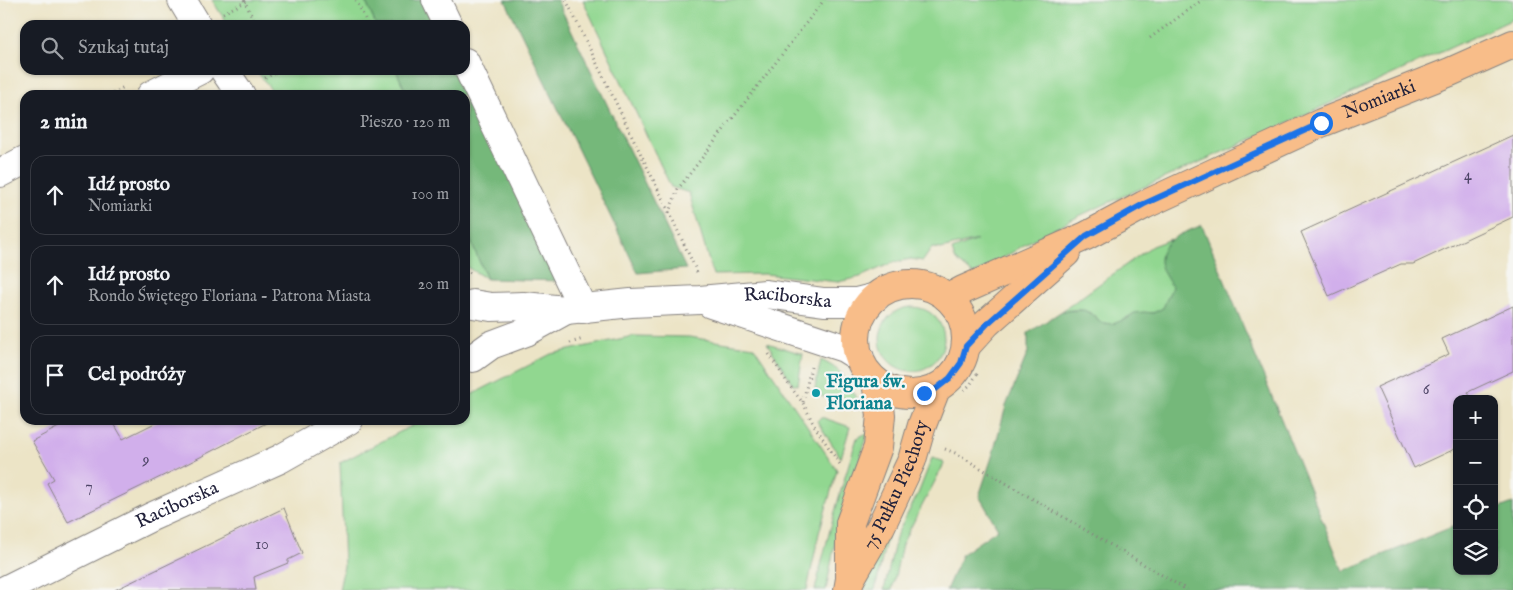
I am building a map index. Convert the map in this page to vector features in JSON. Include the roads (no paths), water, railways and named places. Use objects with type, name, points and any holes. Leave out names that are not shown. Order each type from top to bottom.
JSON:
[{"type":"main road","name":"Nomiarki","points":[[948,298],[1086,236],[1144,204],[1321,123],[1450,72],[1513,44]]},
{"type":"main road","name":"Nomiarki","points":[[966,346],[988,323],[1086,236]]},
{"type":"main road","points":[[910,284],[929,287],[948,298],[959,312],[965,328],[966,346],[961,363],[950,378],[936,389],[911,395],[887,389],[876,382],[864,367],[856,345],[860,319],[866,307],[876,297],[892,288],[910,284]]},
{"type":"main road","name":"75 Pułku Piechoty","points":[[849,585],[850,523],[878,447],[881,415],[876,382]]},
{"type":"main road","name":"75 Pułku Piechoty","points":[[849,585],[912,460],[922,425],[936,389]]},
{"type":"street","points":[[182,0],[206,20]]},
{"type":"street","points":[[436,0],[446,20]]},
{"type":"street","points":[[470,73],[574,310]]},
{"type":"street","points":[[161,90],[190,75]]},
{"type":"street","points":[[231,75],[250,88]]},
{"type":"street","points":[[0,173],[20,163]]},
{"type":"street","name":"Raciborska","points":[[700,289],[844,348],[860,358]]},
{"type":"street","name":"Raciborska","points":[[470,300],[491,307],[523,306],[574,310],[631,303],[700,289],[766,294],[824,302],[856,302],[876,297]]},
{"type":"street","points":[[470,301],[479,314],[481,337],[478,348],[470,360]]},
{"type":"street","name":"Raciborska","points":[[470,360],[491,345],[526,332],[574,310]]},
{"type":"street","name":"Raciborska","points":[[4,590],[151,517],[280,459],[341,425]]},
{"type":"place","name":"Figura św. Floriana","points":[[816,393]]}]
